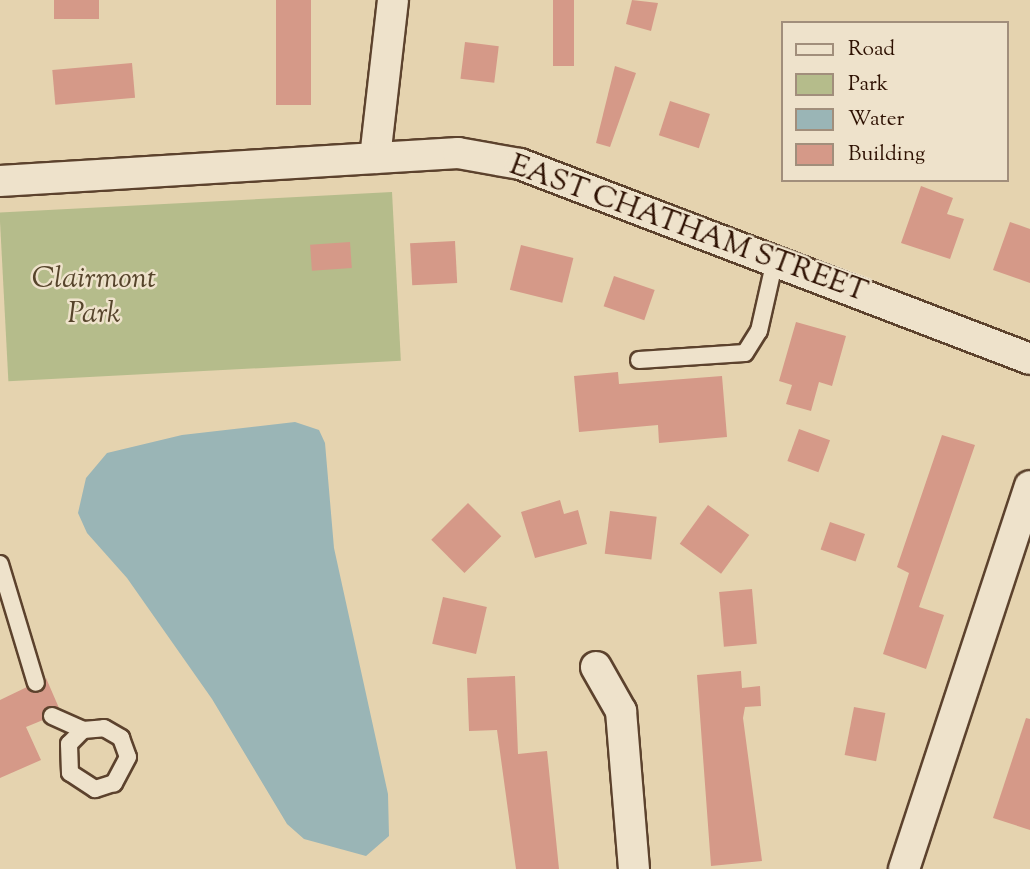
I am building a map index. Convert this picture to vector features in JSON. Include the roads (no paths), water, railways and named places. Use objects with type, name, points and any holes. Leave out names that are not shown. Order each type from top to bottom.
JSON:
[{"type":"street","points":[[375,158],[393,0]]},
{"type":"street","name":"EAST CHATHAM STREET","points":[[0,181],[458,153],[520,164],[1030,359]]},
{"type":"street","points":[[904,869],[1030,486]]},
{"type":"street","points":[[596,667],[621,712],[634,869]]},
{"type":"lane","points":[[639,360],[745,353],[759,331],[775,260]]},
{"type":"lane","points":[[0,564],[6,599],[36,683]]},
{"type":"lane","points":[[52,716],[83,730]]},
{"type":"water","points":[[295,422],[319,430],[325,443],[334,548],[388,794],[389,836],[366,856],[304,839],[287,824],[212,699],[127,578],[87,533],[78,513],[86,478],[107,453],[182,435]]},
{"type":"park label","name":"Clairmont Park","points":[[94,297]]}]
